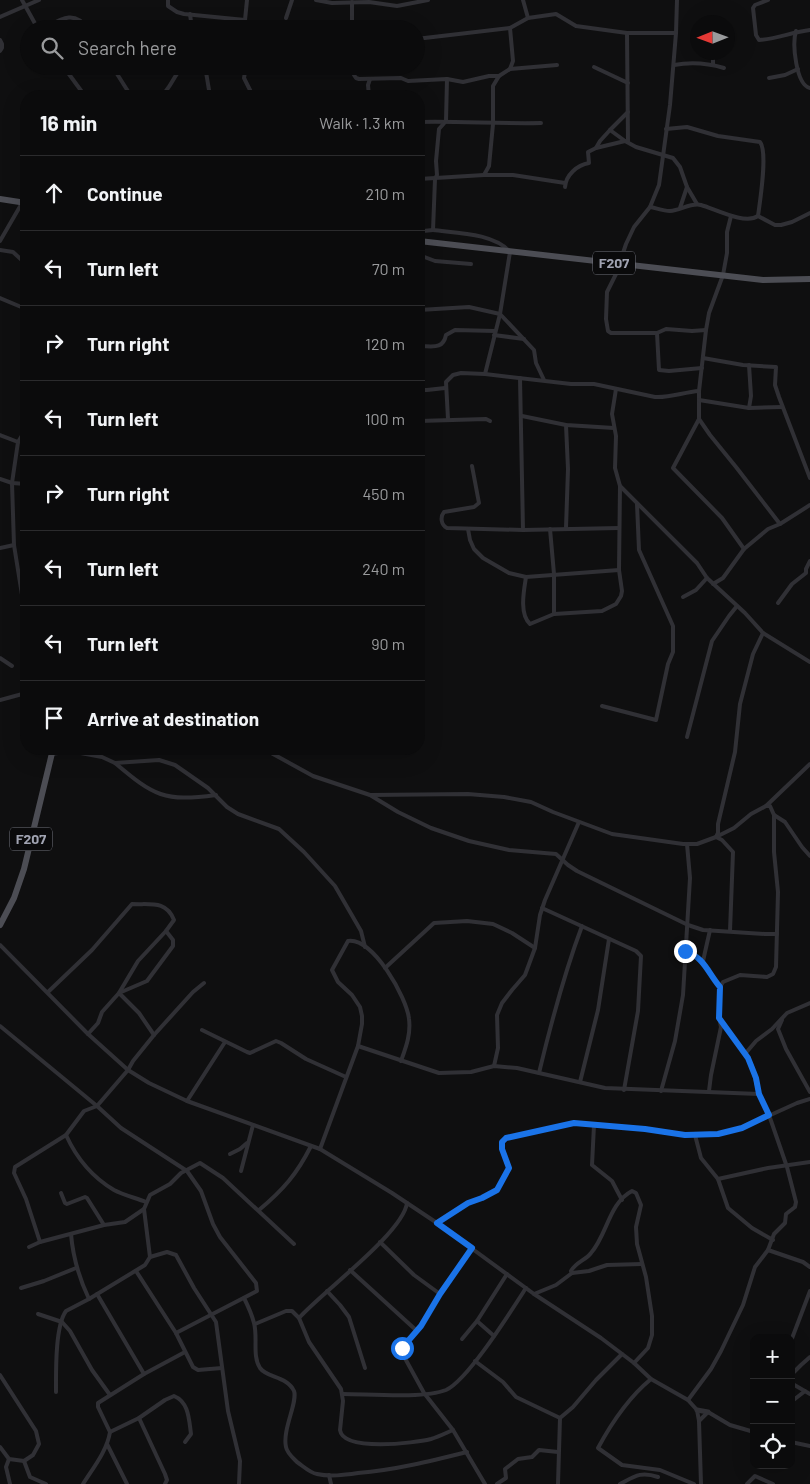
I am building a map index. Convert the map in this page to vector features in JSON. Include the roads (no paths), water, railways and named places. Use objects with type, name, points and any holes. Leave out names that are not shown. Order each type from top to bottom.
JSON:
[{"type":"main road","points":[[0,198],[20,202]]},
{"type":"main road","name":"F207","points":[[425,242],[763,280],[810,279]]},
{"type":"main road","name":"F207","points":[[0,925],[14,898],[24,869],[51,755]]},
{"type":"street","points":[[22,0],[33,20]]},
{"type":"street","points":[[0,17],[38,0]]},
{"type":"street","points":[[168,0],[168,6],[177,12],[245,20],[247,0]]},
{"type":"street","points":[[286,18],[292,0]]},
{"type":"street","points":[[316,0],[332,3],[352,2],[397,6],[428,0]]},
{"type":"street","points":[[523,0],[528,18]]},
{"type":"street","points":[[677,0],[674,65],[658,185],[650,207],[634,227],[607,292],[606,319],[608,331],[611,333],[657,333],[666,329],[692,332],[706,330]]},
{"type":"street","points":[[768,0],[755,5],[753,8],[757,38],[759,40],[768,40],[796,31],[810,30]]},
{"type":"street","points":[[352,2],[352,20]]},
{"type":"street","points":[[190,14],[191,20]]},
{"type":"street","points":[[425,38],[510,28],[528,18],[556,14],[576,26],[627,32],[676,33]]},
{"type":"street","points":[[62,20],[71,17],[82,20]]},
{"type":"street","points":[[510,28],[512,61],[510,69]]},
{"type":"street","points":[[796,31],[794,46],[800,80],[804,86],[810,88]]},
{"type":"street","points":[[627,32],[627,141]]},
{"type":"street","points":[[0,40],[2,44],[0,50]]},
{"type":"street","points":[[674,65],[687,62],[713,64],[724,68]]},
{"type":"street","points":[[484,175],[489,166],[493,124],[493,86],[499,76],[510,69],[557,65]]},
{"type":"street","points":[[594,67],[628,83]]},
{"type":"street","points":[[769,78],[785,75],[798,69]]},
{"type":"street","points":[[70,75],[81,90]]},
{"type":"street","points":[[118,75],[127,90]]},
{"type":"street","points":[[167,90],[176,75]]},
{"type":"street","points":[[206,75],[209,90]]},
{"type":"street","points":[[244,75],[244,78],[250,90]]},
{"type":"street","points":[[354,75],[356,78],[370,79],[401,78],[408,81],[418,81],[447,79],[463,82],[489,76],[499,76]]},
{"type":"street","points":[[368,90],[370,79]]},
{"type":"street","points":[[433,230],[435,179],[437,175],[436,160],[440,129],[446,121],[447,79]]},
{"type":"street","points":[[596,148],[600,141],[628,112]]},
{"type":"street","points":[[425,122],[493,124],[541,123]]},
{"type":"street","points":[[666,129],[677,126],[687,127],[718,136],[760,142],[762,146],[763,168],[758,216]]},
{"type":"street","points":[[610,130],[636,147],[673,158],[680,167],[687,187],[697,204]]},
{"type":"street","points":[[425,179],[514,175],[565,185],[571,173],[581,165],[589,163],[588,152],[596,148],[627,141]]},
{"type":"street","points":[[680,208],[687,187]]},
{"type":"street","points":[[650,207],[670,211],[697,204],[731,216],[747,219],[758,216],[781,225],[792,222],[810,212]]},
{"type":"street","points":[[0,241],[20,209]]},
{"type":"street","points":[[731,216],[727,232],[727,253],[723,275],[709,313],[706,330],[699,391],[699,419],[673,468],[722,518],[744,549]]},
{"type":"street","points":[[425,231],[433,230],[486,238],[505,246],[510,252],[500,314],[485,374]]},
{"type":"street","points":[[0,250],[13,252],[20,258]]},
{"type":"street","points":[[425,257],[435,261],[471,264]]},
{"type":"street","points":[[0,298],[20,306]]},
{"type":"street","points":[[425,310],[469,307],[500,314],[534,350],[536,363],[544,380]]},
{"type":"street","points":[[425,346],[444,343],[446,335],[455,330],[494,333],[524,339]]},
{"type":"street","points":[[657,333],[658,370],[702,368]]},
{"type":"street","points":[[703,358],[776,367],[775,385],[810,475]]},
{"type":"street","points":[[749,365],[751,396],[749,408]]},
{"type":"street","points":[[448,419],[446,382],[453,375],[461,374],[485,374],[571,384],[594,384],[639,394],[664,397],[699,391]]},
{"type":"street","points":[[520,378],[523,530]]},
{"type":"street","points":[[425,390],[445,388]]},
{"type":"street","points":[[526,577],[524,612],[528,622],[532,624],[554,614],[602,611],[616,604],[622,591],[620,570],[620,486],[616,468],[616,436],[612,414],[616,388]]},
{"type":"street","points":[[699,400],[749,408],[782,407]]},
{"type":"street","points":[[522,416],[566,425],[614,428]]},
{"type":"street","points":[[699,419],[780,524]]},
{"type":"street","points":[[425,421],[490,420]]},
{"type":"street","points":[[566,425],[568,469],[566,528]]},
{"type":"street","points":[[0,435],[18,442]]},
{"type":"street","points":[[20,439],[12,483],[14,545],[20,582]]},
{"type":"street","points":[[472,466],[479,503],[474,507],[446,511],[442,514],[442,524],[447,528],[523,530],[620,528]]},
{"type":"street","points":[[0,479],[20,484]]},
{"type":"street","points":[[620,486],[697,563],[707,578],[745,613],[763,633],[810,662]]},
{"type":"street","points":[[602,706],[656,720],[668,664],[673,652],[673,626],[639,550],[637,504]]},
{"type":"street","points":[[713,584],[723,578],[744,549],[768,529],[780,524],[810,505]]},
{"type":"street","points":[[468,529],[474,549],[483,558],[509,573],[526,577],[620,570]]},
{"type":"street","points":[[550,529],[554,574],[554,614]]},
{"type":"street","points":[[0,548],[14,545]]},
{"type":"street","points":[[778,604],[792,584],[806,573],[810,561]]},
{"type":"street","points":[[682,597],[696,590],[707,578]]},
{"type":"street","points":[[687,737],[712,641],[737,606]]},
{"type":"street","points":[[716,837],[735,752],[740,704],[753,654],[763,633]]},
{"type":"street","points":[[0,658],[12,666]]},
{"type":"street","points":[[0,700],[20,695]]},
{"type":"street","points":[[94,755],[115,763],[141,785],[166,797],[191,799],[216,795]]},
{"type":"street","points":[[275,755],[313,776],[370,795],[431,828],[469,841],[509,850],[556,854],[577,871],[688,925],[710,930],[778,934]]},
{"type":"street","points":[[115,763],[159,760],[174,765],[216,795],[227,807],[238,814],[279,829],[304,852],[334,886],[361,931],[365,947]]},
{"type":"street","points":[[370,795],[468,794],[504,796],[531,802],[612,834],[672,843],[697,844],[734,828],[751,814],[766,806],[810,764]]},
{"type":"street","points":[[709,1092],[721,1027],[719,1018],[720,987],[723,982],[740,975],[767,977],[773,974],[776,967],[778,892],[774,852],[774,815],[772,808],[766,806]]},
{"type":"street","points":[[774,815],[785,822],[810,856]]},
{"type":"street","points":[[494,1066],[498,1048],[497,1015],[502,1003],[525,976],[535,948],[542,908],[579,822]]},
{"type":"street","points":[[716,837],[722,840],[733,852],[730,931]]},
{"type":"street","points":[[661,1091],[675,1040],[683,995],[690,878],[687,844]]},
{"type":"street","points":[[48,992],[92,950],[132,904],[160,905],[169,912],[174,920],[138,961],[119,993],[102,1012],[98,1023],[88,1034]]},
{"type":"street","points":[[542,908],[636,951],[640,956],[642,961],[638,1011],[624,1090]]},
{"type":"street","points":[[385,968],[434,923],[467,921],[492,924],[512,933],[535,948]]},
{"type":"street","points":[[539,1073],[567,966],[582,926]]},
{"type":"street","points":[[703,961],[710,930]]},
{"type":"street","points":[[119,993],[147,981],[173,946],[173,940],[166,931]]},
{"type":"street","points":[[580,1082],[598,1010],[609,939]]},
{"type":"street","points":[[320,1149],[358,1046],[362,1016],[360,1007],[352,995],[338,982],[332,970],[348,942],[353,941],[365,947],[385,968],[402,997],[409,1017],[410,1030],[401,1060]]},
{"type":"street","points":[[0,945],[88,1034],[128,1070],[149,1083],[186,1101],[320,1149],[408,1203],[534,1294],[601,1338],[651,1378],[688,1400],[697,1410],[699,1422],[701,1484]]},
{"type":"street","points":[[685,951],[695,954],[703,961],[712,978],[720,987]]},
{"type":"street","points":[[40,1242],[26,1199],[13,1170],[66,1135],[84,1111],[97,1106],[128,1070],[154,1035],[193,992],[204,983]]},
{"type":"street","points":[[119,993],[139,1014],[154,1035]]},
{"type":"street","points":[[745,1054],[756,1041],[772,1029],[787,1013],[810,1003]]},
{"type":"street","points":[[688,1400],[721,1351],[743,1305],[754,1267],[768,1250],[774,1234],[785,1223],[786,1214],[795,1207],[795,1196],[786,1165],[769,1115],[759,1094],[752,1066],[719,1018]]},
{"type":"street","points":[[783,1018],[778,1029],[786,1049],[810,1092]]},
{"type":"street","points":[[0,1026],[121,1128],[186,1171],[201,1191],[213,1224],[220,1236],[256,1283],[256,1291],[176,1333]]},
{"type":"street","points":[[202,1030],[250,1053],[271,1042],[281,1043],[306,1059],[346,1077]]},
{"type":"street","points":[[186,1101],[225,1042]]},
{"type":"street","points":[[358,1046],[439,1073],[471,1072],[494,1066],[517,1068],[605,1088],[759,1094]]},
{"type":"street","points":[[437,1223],[468,1203],[497,1190],[509,1168],[502,1149],[502,1142],[506,1138],[574,1123],[695,1135],[718,1134],[742,1128],[769,1115],[810,1100]]},
{"type":"street","points":[[241,1171],[253,1125]]},
{"type":"street","points":[[594,1125],[592,1165],[612,1182],[622,1200]]},
{"type":"street","points":[[66,1135],[74,1151],[100,1181],[115,1190],[146,1202]]},
{"type":"street","points":[[695,1135],[701,1158],[718,1179],[728,1208],[752,1228],[773,1240]]},
{"type":"street","points":[[230,1154],[240,1149],[248,1141]]},
{"type":"street","points":[[259,1210],[289,1182],[302,1165],[310,1146]]},
{"type":"street","points":[[718,1179],[810,1162]]},
{"type":"street","points":[[56,1392],[57,1348],[63,1315],[66,1310],[89,1299],[145,1265],[150,1257],[144,1209],[146,1202],[150,1195],[170,1184],[177,1176],[195,1164],[205,1165],[223,1178],[294,1244]]},
{"type":"street","points":[[572,1274],[573,1267],[590,1255],[622,1200],[632,1192],[636,1193],[641,1205],[636,1227],[637,1244],[646,1277],[652,1316],[652,1335],[648,1348],[634,1363]]},
{"type":"street","points":[[60,1193],[67,1204],[84,1197],[87,1198],[104,1225]]},
{"type":"street","points":[[299,1318],[380,1242],[403,1217],[408,1203]]},
{"type":"street","points":[[29,1247],[40,1242],[104,1225],[125,1222],[144,1209]]},
{"type":"street","points":[[71,1234],[76,1268],[89,1299]]},
{"type":"street","points":[[380,1242],[414,1275],[440,1294]]},
{"type":"street","points":[[472,1248],[417,1331],[401,1351],[424,1393],[453,1430],[485,1484]]},
{"type":"street","points":[[768,1250],[803,1262],[810,1267]]},
{"type":"street","points":[[150,1257],[168,1252],[176,1255],[194,1288],[213,1314],[218,1332],[228,1411],[240,1461],[239,1484]]},
{"type":"street","points":[[534,1294],[556,1285],[572,1274],[607,1266],[642,1264]]},
{"type":"street","points":[[21,1288],[76,1268]]},
{"type":"street","points":[[350,1270],[417,1331]]},
{"type":"street","points":[[136,1271],[176,1333],[195,1369],[222,1368]]},
{"type":"street","points":[[462,1339],[477,1321],[507,1274]]},
{"type":"street","points":[[343,1394],[434,1393],[455,1384],[464,1376],[494,1336],[526,1288]]},
{"type":"street","points":[[327,1291],[340,1304],[348,1317],[365,1368]]},
{"type":"street","points":[[794,1334],[810,1291]]},
{"type":"street","points":[[97,1294],[144,1374]]},
{"type":"street","points":[[244,1298],[255,1324],[257,1357],[260,1368],[267,1374],[275,1375],[287,1383],[293,1390],[295,1397],[286,1429],[286,1448],[290,1456],[315,1474],[339,1476],[379,1472],[467,1452]]},
{"type":"street","points":[[255,1324],[286,1311],[292,1311],[299,1318],[309,1342],[337,1381],[343,1394],[341,1434],[344,1438],[366,1444],[412,1442],[432,1438],[453,1430]]},
{"type":"street","points":[[38,1314],[62,1322],[70,1331],[92,1370],[110,1395]]},
{"type":"street","points":[[477,1321],[494,1336]]},
{"type":"street","points":[[83,1484],[107,1444],[110,1432],[98,1403],[144,1374],[185,1352]]},
{"type":"street","points":[[558,1484],[560,1418],[573,1407],[622,1354]]},
{"type":"street","points":[[795,1371],[810,1357]]},
{"type":"street","points":[[475,1361],[503,1382],[516,1397],[560,1418]]},
{"type":"street","points":[[0,1375],[36,1431],[39,1444],[33,1455],[24,1461],[9,1459],[0,1447]]},
{"type":"street","points":[[651,1378],[640,1388],[610,1426],[598,1448],[622,1465],[660,1470],[694,1484]]},
{"type":"street","points":[[795,1386],[810,1394]]},
{"type":"street","points":[[795,1399],[805,1391]]},
{"type":"street","points":[[428,1399],[434,1393]]},
{"type":"street","points":[[800,1396],[810,1394]]},
{"type":"street","points":[[110,1432],[139,1418],[174,1396],[180,1399],[186,1406],[191,1434],[185,1442]]},
{"type":"street","points":[[697,1410],[708,1412],[730,1425],[750,1431]]},
{"type":"street","points":[[699,1422],[708,1412]]},
{"type":"street","points":[[139,1418],[165,1474],[166,1484]]},
{"type":"street","points":[[795,1443],[810,1446]]},
{"type":"street","points":[[107,1444],[127,1484]]},
{"type":"street","points":[[497,1484],[506,1478],[505,1469],[518,1459],[532,1457],[538,1450],[558,1452]]},
{"type":"street","points":[[8,1483],[6,1467],[9,1459]]},
{"type":"street","points":[[24,1461],[30,1477],[46,1484]]},
{"type":"street","points":[[657,1484],[660,1470]]},
{"type":"street","points":[[620,1484],[646,1473],[658,1477]]},
{"type":"street","points":[[329,1475],[331,1484]]},
{"type":"street","points":[[748,1484],[755,1476],[773,1484]]}]
